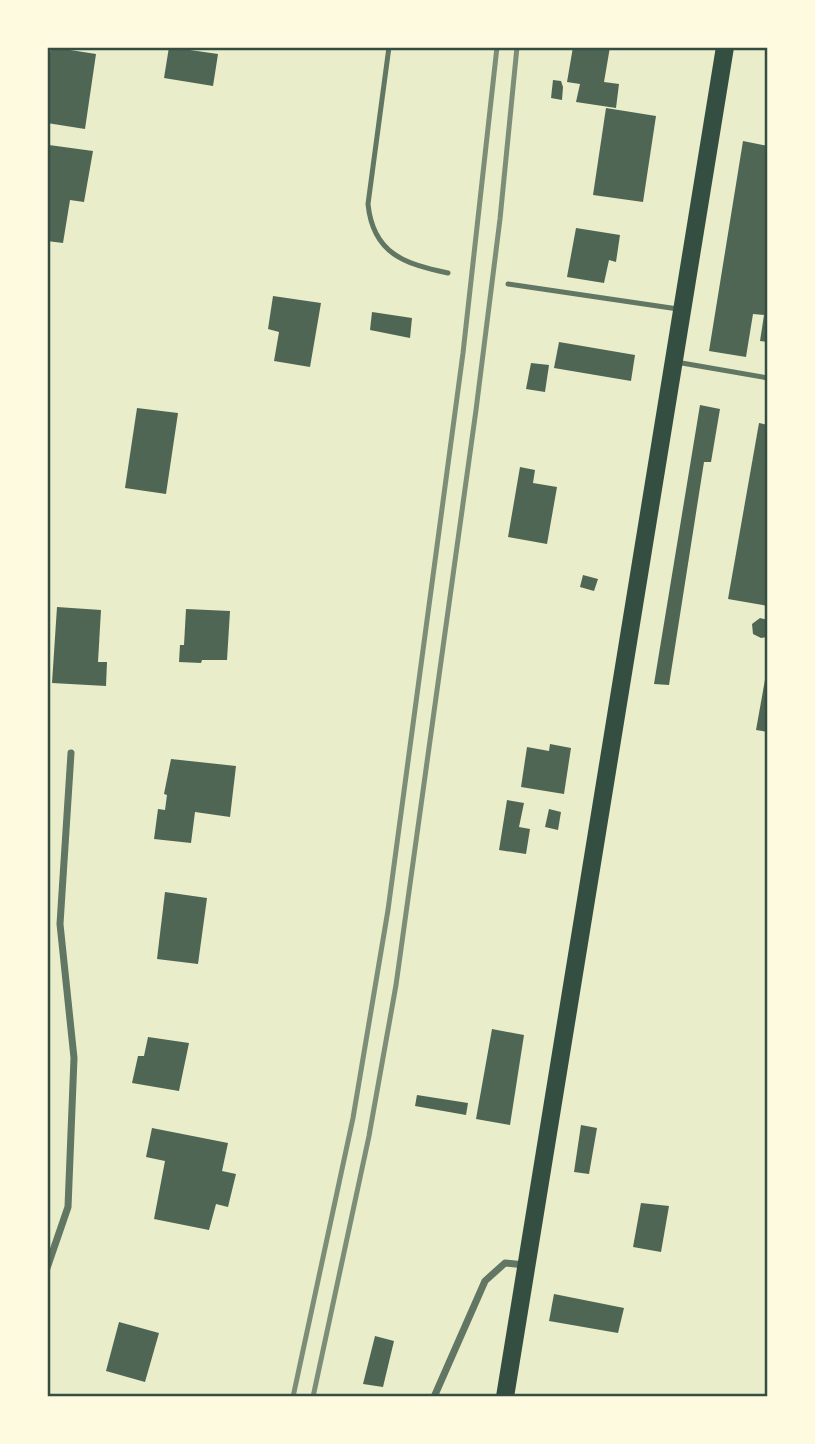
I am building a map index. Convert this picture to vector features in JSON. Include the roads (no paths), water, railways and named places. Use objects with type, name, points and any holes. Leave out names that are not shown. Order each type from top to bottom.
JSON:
[{"type":"main road","points":[[505,1397],[725,47]]},
{"type":"street","points":[[47,1268],[68,1207],[74,1058],[60,924],[71,754]]},
{"type":"street","points":[[434,1397],[485,1281],[505,1263],[526,1265]]},
{"type":"lane","points":[[389,47],[368,204],[370,225],[379,241],[395,255],[419,267],[449,273]]},
{"type":"lane","points":[[509,284],[681,310]]},
{"type":"lane","points":[[673,361],[768,378]]},
{"type":"railway","points":[[293,1397],[353,1118],[388,910],[463,353],[497,47]]},
{"type":"railway","points":[[313,1397],[369,1136],[396,985],[476,410],[500,219],[517,47]]}]
